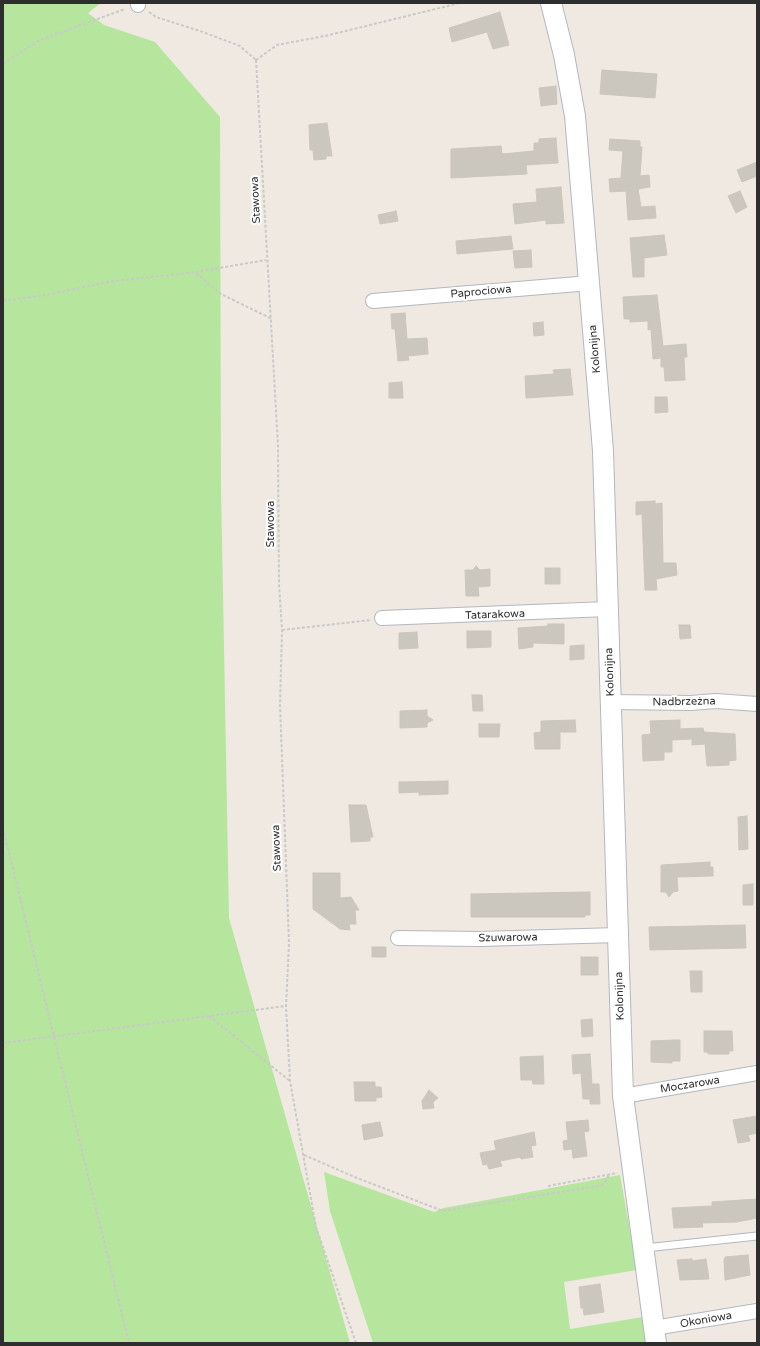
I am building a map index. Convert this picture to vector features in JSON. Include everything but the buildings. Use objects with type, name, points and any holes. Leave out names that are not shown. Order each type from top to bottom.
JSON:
[{"type":"street","name":"Kolonijna","points":[[551,3],[564,54],[575,116],[590,283],[603,451],[623,1096],[655,1336]]},
{"type":"street","name":"Paprociowa","points":[[373,301],[590,283]]},
{"type":"street","name":"Tatarakowa","points":[[382,618],[608,609]]},
{"type":"street","name":"Nadbrzeżna","points":[[611,702],[716,701],[757,704]]},
{"type":"street","name":"Szuwarowa","points":[[398,938],[480,939],[618,935]]},
{"type":"street","name":"Moczarowa","points":[[623,1096],[757,1074]]},
{"type":"street","name":"Okoniowa","points":[[655,1336],[757,1311]]},
{"type":"lane","points":[[643,1248],[757,1236]]},
{"type":"path","points":[[3,64],[40,40],[138,4],[156,17],[240,46],[256,60],[276,45],[325,36],[460,3]]},
{"type":"path","name":"Stawowa","points":[[256,60],[267,260],[272,319],[278,446],[279,584],[282,630],[280,705],[289,943],[286,1006],[290,1081],[316,1227],[356,1343]]},
{"type":"path","points":[[3,300],[52,294],[107,282],[196,272],[267,260]]},
{"type":"path","points":[[196,272],[221,294],[272,319]]},
{"type":"path","points":[[282,630],[382,618]]},
{"type":"path","points":[[3,828],[129,1343]]},
{"type":"path","points":[[3,1044],[286,1006]]},
{"type":"path","points":[[209,1016],[290,1081]]},
{"type":"path","points":[[304,1155],[357,1178],[443,1211],[598,1186],[604,1184],[609,1175]]},
{"type":"path","points":[[548,1186],[632,1172]]},
{"type":"green space","points":[[3,3],[101,3],[88,13],[104,25],[155,42],[220,117],[221,486],[229,918],[350,1343],[3,1343]]},
{"type":"green space","points":[[324,1172],[434,1212],[444,1208],[620,1175],[637,1270],[564,1282],[570,1329],[643,1317],[646,1343],[373,1343],[330,1211]]}]
